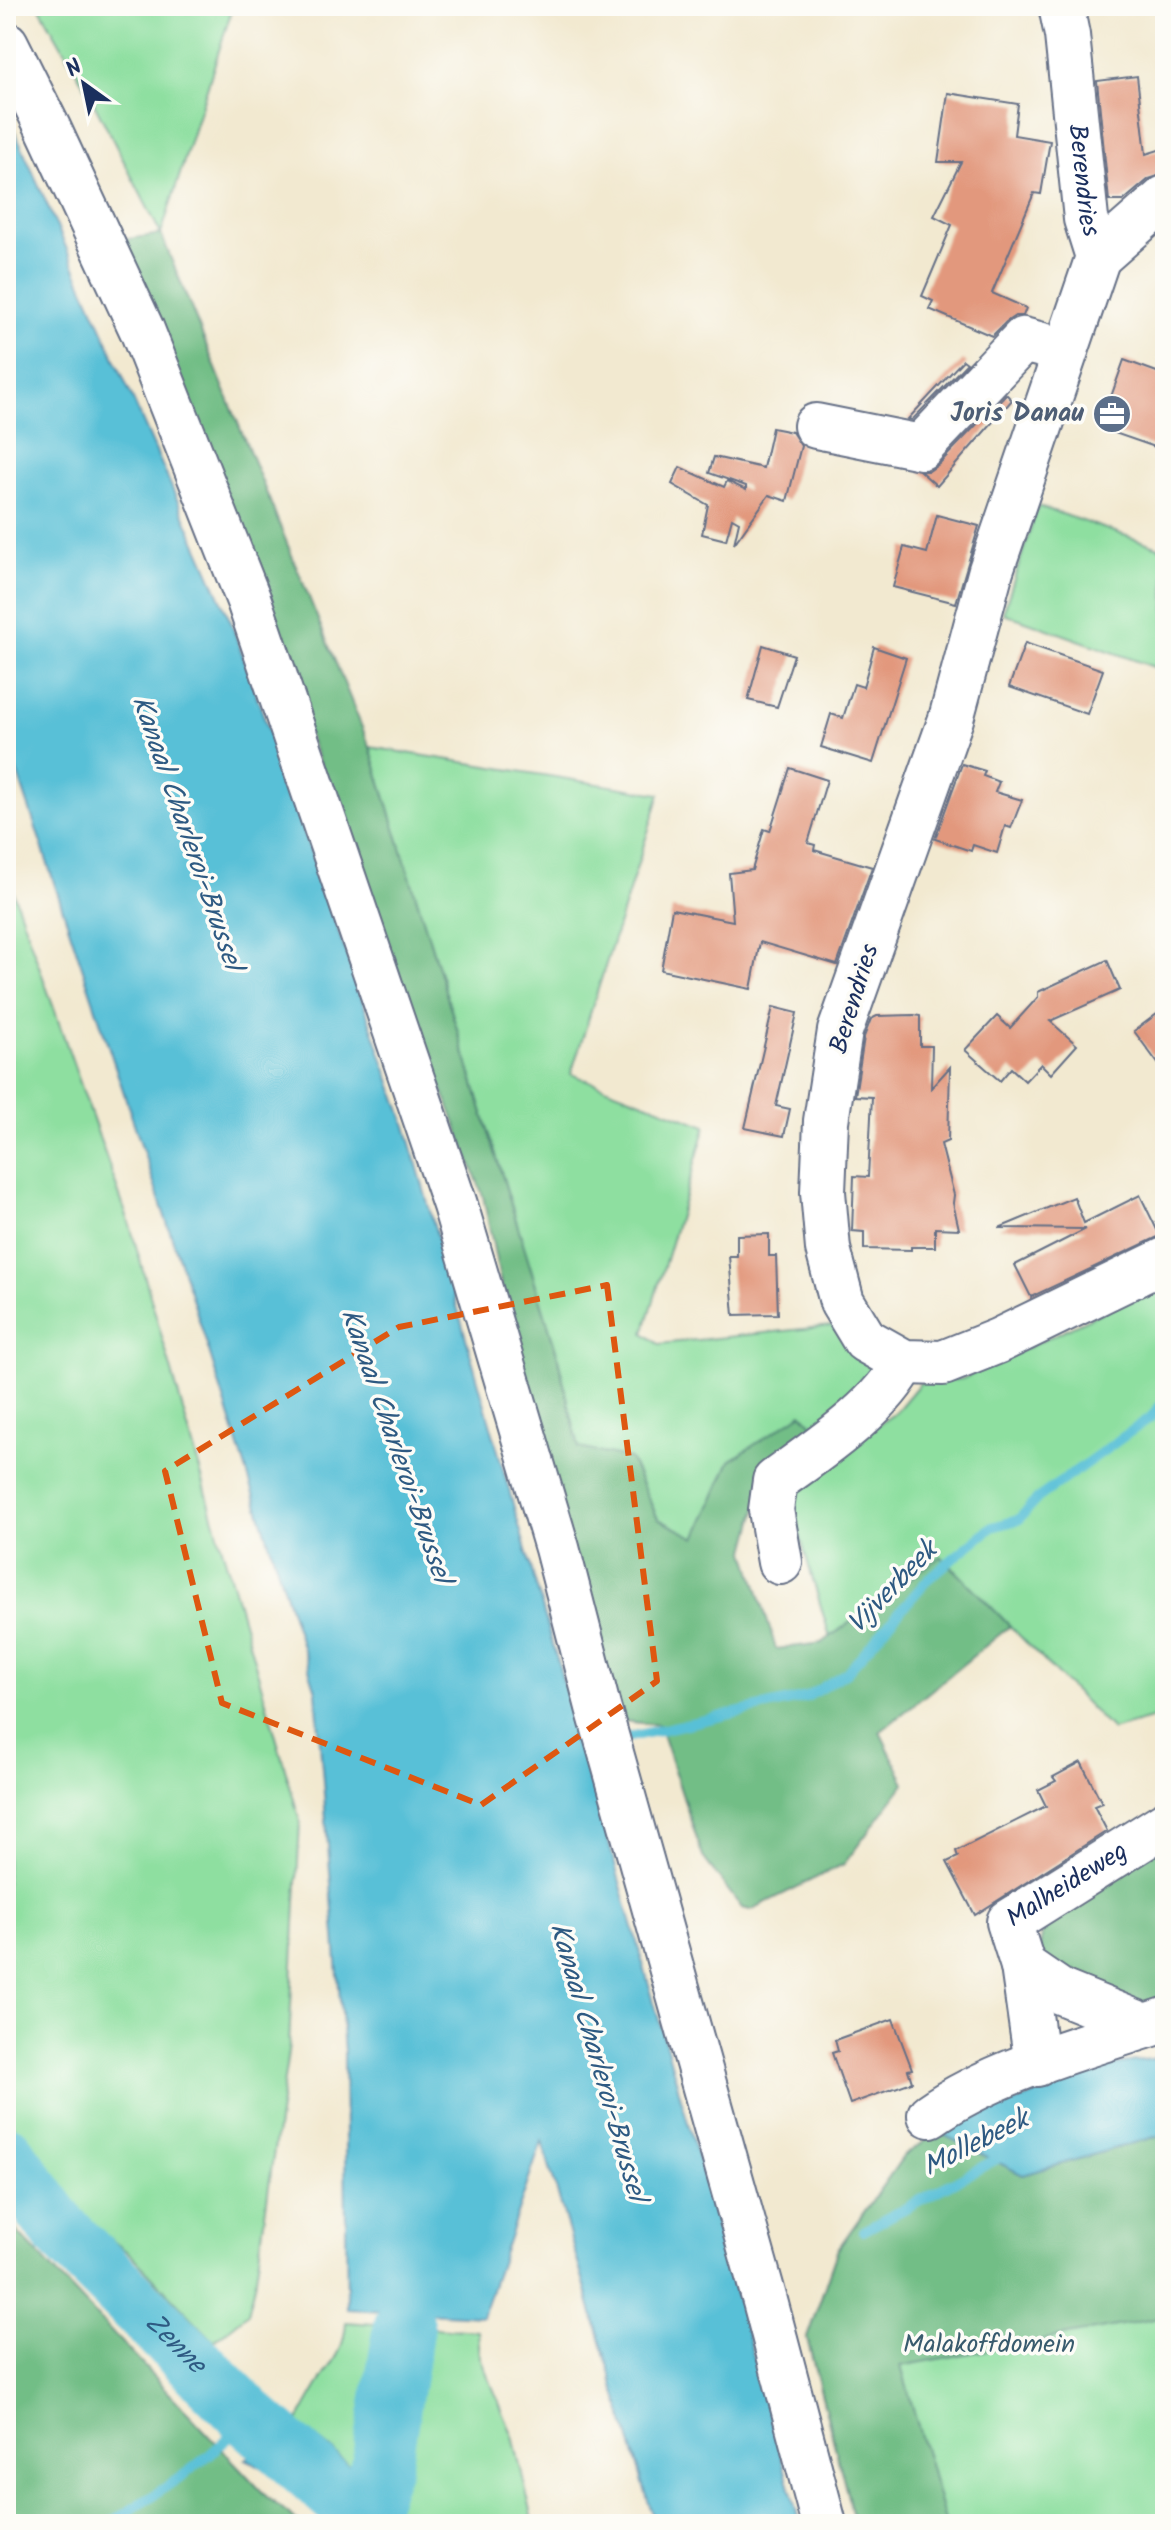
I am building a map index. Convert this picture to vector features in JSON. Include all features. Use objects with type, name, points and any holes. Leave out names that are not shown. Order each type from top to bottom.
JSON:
[{"type":"street","name":"Berendries","points":[[1061,6],[1067,35],[1086,219],[1098,257],[991,570],[951,719],[840,1031],[823,1156],[823,1192],[828,1249],[842,1302],[865,1340],[904,1362],[943,1363],[998,1341],[1165,1260]]},
{"type":"street","points":[[6,44],[142,330],[249,601],[455,1205],[557,1548],[601,1718],[765,2301],[824,2524]]},
{"type":"street","points":[[1098,257],[1165,198]]},
{"type":"street","points":[[816,426],[921,447],[1023,340],[1065,351]]},
{"type":"street","points":[[780,1562],[771,1510],[775,1481],[844,1431],[896,1377],[904,1362]]},
{"type":"street","name":"Malheideweg","points":[[1037,2064],[1023,1966],[1009,1922],[1165,1824]]},
{"type":"street","name":"Malheideweg","points":[[1023,1966],[1061,1992],[1155,2023]]},
{"type":"street","name":"Malheideweg","points":[[930,2115],[954,2098],[1037,2064],[1155,2023]]},
{"type":"highlighted area","points":[[607,1285],[657,1681],[481,1805],[222,1703],[165,1471],[399,1327]]},
{"type":"green space","points":[[39,6],[233,6],[161,234],[93,101]]},
{"type":"green space","points":[[161,234],[370,747],[556,1350],[579,1448],[630,1459],[658,1519],[696,1538],[730,1461],[802,1413],[822,1435],[766,1475],[746,1551],[776,1649],[822,1643],[941,1556],[1010,1626],[880,1732],[905,1783],[844,1864],[751,1910],[742,1908],[703,1857],[659,1725],[615,1720],[512,1338],[483,1196],[121,240]]},
{"type":"green space","points":[[1038,506],[1165,549],[1165,671],[1003,613]]},
{"type":"green space","points":[[370,747],[660,794],[571,1074],[706,1126],[644,1333],[659,1344],[832,1326],[869,1364],[872,1378],[822,1435],[730,1461],[696,1539],[658,1519],[630,1459],[579,1448],[556,1350]]},
{"type":"green space","points":[[6,872],[130,1225],[300,1821],[289,2045],[255,2284],[248,2313],[214,2341],[130,2254],[79,2215],[6,2116]]},
{"type":"green space","points":[[1165,1282],[1165,1715],[1112,1730],[941,1556],[830,1637],[786,1489],[895,1413],[920,1383],[962,1379]]},
{"type":"green space","points":[[1165,1839],[1165,1998],[1145,2004],[1067,1981],[1039,1951],[1043,1930],[1075,1898]]},
{"type":"green space","name":"Malakoffdomein","points":[[1165,2057],[1165,2524],[855,2524],[807,2338],[838,2249],[903,2157],[938,2132],[1110,2065]]},
{"type":"green space","points":[[938,2132],[1023,2175],[1165,2134],[1165,2317],[901,2366],[946,2524],[855,2524],[807,2338],[838,2249],[903,2157]]},
{"type":"green space","points":[[6,2220],[267,2497],[300,2524],[6,2524]]},
{"type":"green space","points":[[346,2322],[478,2331],[480,2357],[513,2436],[534,2524],[405,2524],[354,2470],[297,2423],[337,2355]]},
{"type":"water","name":"Kanaal Charleroi-Brussel","points":[[6,111],[231,622],[406,1126],[800,2524],[655,2524],[542,2141],[482,2316],[347,2309],[344,2052],[316,1691],[193,1301],[6,738]]},
{"type":"water","points":[[1165,2057],[1165,2134],[1023,2175],[938,2132],[1110,2065]]},
{"type":"water","points":[[297,2423],[368,2482],[405,2524],[333,2524],[280,2479],[246,2459]]},
{"type":"building","points":[[1137,76],[1146,154],[1165,148],[1165,174],[1149,179],[1123,201],[1109,201],[1097,81]]},
{"type":"building","points":[[948,93],[1018,104],[1014,135],[1050,141],[1041,194],[1034,193],[992,293],[1026,308],[1023,316],[1015,316],[992,336],[929,309],[933,301],[922,296],[952,225],[934,216],[961,162],[938,162]]},
{"type":"building","points":[[963,360],[967,363],[912,420],[908,419]]},
{"type":"building","points":[[1124,360],[1165,375],[1165,420],[1155,447],[1100,428]]},
{"type":"building","points":[[1006,394],[1012,400],[937,486],[920,471],[929,471],[939,464]]},
{"type":"building","points":[[772,428],[792,432],[801,446],[787,501],[769,495],[734,544],[739,522],[732,518],[726,540],[702,534],[708,505],[672,484],[680,467],[724,487],[727,481],[746,490],[746,486],[709,473],[714,457],[763,468]]},
{"type":"building","points":[[937,515],[979,526],[956,603],[893,587],[904,547],[927,553]]},
{"type":"building","points":[[1025,643],[1103,670],[1087,714],[1009,687]]},
{"type":"building","points":[[763,645],[794,655],[777,707],[748,700]]},
{"type":"building","points":[[874,647],[906,658],[873,763],[821,747],[831,714],[843,718],[854,684],[863,687]]},
{"type":"building","points":[[962,764],[985,771],[983,776],[999,782],[995,792],[1022,800],[1011,828],[1005,826],[997,853],[973,845],[971,851],[935,839]]},
{"type":"building","points":[[790,768],[827,780],[808,843],[815,845],[814,850],[872,867],[837,965],[760,942],[751,989],[661,970],[672,909],[733,921],[729,873],[752,870],[764,829],[770,831]]},
{"type":"building","points":[[1107,960],[1120,990],[1050,1021],[1077,1045],[1051,1074],[1041,1064],[1025,1081],[1011,1068],[1000,1081],[965,1050],[997,1016],[1010,1028],[1038,997],[1038,992]]},
{"type":"building","points":[[773,1007],[797,1013],[776,1106],[790,1109],[784,1136],[745,1128]]},
{"type":"building","points":[[1165,1008],[1165,1073],[1134,1031]]},
{"type":"building","points":[[877,1016],[920,1016],[920,1046],[932,1046],[931,1088],[950,1067],[948,1141],[941,1144],[959,1229],[935,1228],[935,1247],[864,1249],[864,1232],[852,1231],[854,1176],[868,1177],[872,1097],[855,1096],[864,1037],[871,1019]]},
{"type":"building","points":[[1140,1195],[1160,1236],[1031,1297],[1015,1265],[1086,1229],[999,1228],[1074,1197],[1084,1223]]},
{"type":"building","points":[[769,1234],[769,1256],[776,1256],[778,1314],[734,1315],[729,1256],[737,1256],[737,1235]]},
{"type":"building","points":[[1081,1762],[1102,1803],[1094,1806],[1107,1831],[975,1915],[947,1862],[958,1857],[956,1851],[1046,1806],[1038,1790],[1056,1781],[1053,1777]]},
{"type":"building","points":[[893,2019],[912,2069],[908,2070],[912,2082],[850,2104],[832,2053],[838,2051],[835,2040]]},
{"type":"waterway","name":"Vijverbeek","points":[[620,1739],[807,1697],[847,1672],[929,1578],[992,1527],[1018,1520],[1038,1498],[1151,1417],[1165,1400]]},
{"type":"waterway","name":"Zenne","points":[[6,2155],[59,2229],[248,2416],[367,2524]]},
{"type":"waterway","name":"Mollebeek","points":[[863,2231],[1004,2155]]},
{"type":"waterway","name":"Zenne","points":[[362,2517],[381,2465],[404,2326]]},
{"type":"waterway","points":[[109,2524],[200,2462],[248,2416]]},
{"type":"place","name":"Joris Danau","points":[[1112,414]]}]
